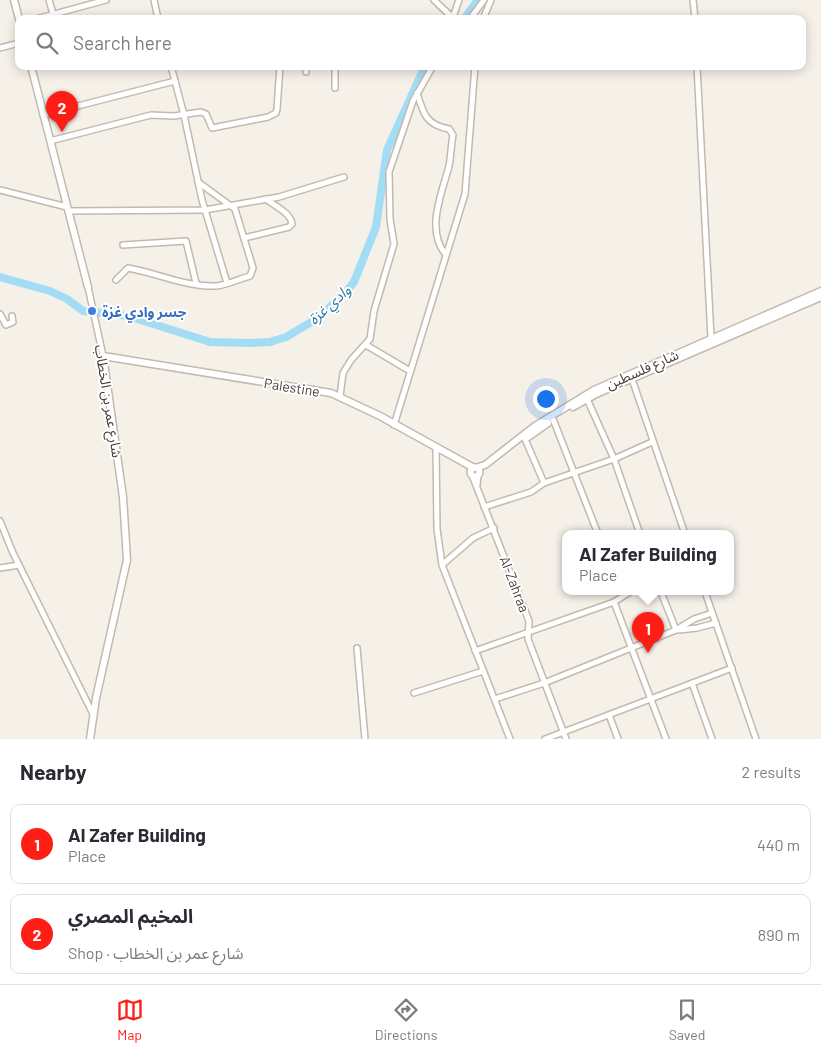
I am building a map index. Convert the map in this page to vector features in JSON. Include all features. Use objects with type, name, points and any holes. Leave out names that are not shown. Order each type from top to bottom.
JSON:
[{"type":"street","points":[[14,0],[18,15]]},
{"type":"street","points":[[49,0],[53,14]]},
{"type":"street","points":[[50,15],[106,0]]},
{"type":"street","points":[[154,0],[157,15]]},
{"type":"street","points":[[434,0],[450,15]]},
{"type":"street","points":[[454,15],[460,0]]},
{"type":"street","points":[[473,15],[484,0]]},
{"type":"street","points":[[485,15],[491,0]]},
{"type":"street","points":[[693,0],[695,15]]},
{"type":"street","points":[[0,48],[15,44]]},
{"type":"street","name":"شارع عمر بن الخطاب","points":[[32,70],[88,287],[99,337],[123,498],[127,560],[90,739]]},
{"type":"street","points":[[172,70],[205,210],[227,283]]},
{"type":"street","points":[[50,141],[151,115],[184,115],[201,112],[206,114],[212,128],[268,117],[276,113],[277,109],[280,70]]},
{"type":"street","points":[[335,70],[335,88]]},
{"type":"street","points":[[340,396],[343,373],[351,360],[370,339],[374,311],[394,244],[390,220],[389,172],[417,93],[431,70]]},
{"type":"street","points":[[394,425],[467,180],[475,70]]},
{"type":"street","points":[[697,70],[711,338]]},
{"type":"street","points":[[43,115],[175,81]]},
{"type":"street","points":[[417,93],[425,118],[439,127],[449,129],[453,135],[449,164],[436,213],[438,246],[446,255]]},
{"type":"street","points":[[0,190],[67,209],[205,210],[266,199],[344,177]]},
{"type":"street","points":[[116,280],[128,268],[196,283],[219,286],[250,276],[252,272],[235,209],[198,182]]},
{"type":"street","points":[[244,238],[289,227],[292,224],[292,220],[287,214],[266,199]]},
{"type":"street","points":[[123,245],[186,241],[196,283]]},
{"type":"street","name":"شارع فلسطين","points":[[475,472],[535,426],[594,390],[821,291]]},
{"type":"street","name":"شارع فلسطين","points":[[632,379],[821,297]]},
{"type":"street","points":[[0,314],[6,325],[14,322],[12,316]]},
{"type":"street","points":[[366,345],[410,371]]},
{"type":"street","name":"Palestine","points":[[103,356],[340,396],[436,448],[475,472]]},
{"type":"street","points":[[475,472],[553,419],[587,399],[632,379],[684,530]]},
{"type":"street","points":[[587,399],[614,459],[639,530]]},
{"type":"street","points":[[553,419],[596,530]]},
{"type":"street","points":[[525,439],[544,484]]},
{"type":"street","points":[[484,506],[531,492],[544,484],[573,472],[614,459],[652,442]]},
{"type":"street","points":[[436,448],[437,536],[442,565],[510,739]]},
{"type":"street","name":"Al-Zahraa","points":[[475,472],[477,486],[484,506],[529,621],[528,640],[564,736]]},
{"type":"street","points":[[0,521],[19,565],[94,716]]},
{"type":"street","points":[[442,565],[473,538],[494,528]]},
{"type":"street","points":[[0,568],[19,565]]},
{"type":"street","points":[[475,651],[614,602],[619,595]]},
{"type":"street","points":[[662,595],[676,630]]},
{"type":"street","points":[[706,595],[756,739]]},
{"type":"street","points":[[614,602],[666,739]]},
{"type":"street","points":[[495,699],[544,683],[632,648],[676,630],[694,619],[712,612]]},
{"type":"street","points":[[676,630],[697,628],[716,623]]},
{"type":"street","points":[[357,648],[364,739]]},
{"type":"street","points":[[545,739],[564,736],[609,716],[732,668]]},
{"type":"street","points":[[414,692],[483,671]]},
{"type":"street","points":[[692,683],[712,739]]},
{"type":"street","points":[[609,716],[618,739]]},
{"type":"waterway","name":"وادي غزة","points":[[467,15],[478,0]]},
{"type":"waterway","name":"وادي غزة","points":[[0,277],[50,291],[67,299],[83,311],[128,316],[210,342],[270,342],[286,337],[318,318],[354,282],[376,227],[387,150],[423,70]]},
{"type":"place","name":"المخيم المصري","points":[[62,132]]},
{"type":"place","name":"جسر وادي غزة","points":[[92,311]]},
{"type":"place","name":"Al Zafer Building","points":[[648,653]]}]
